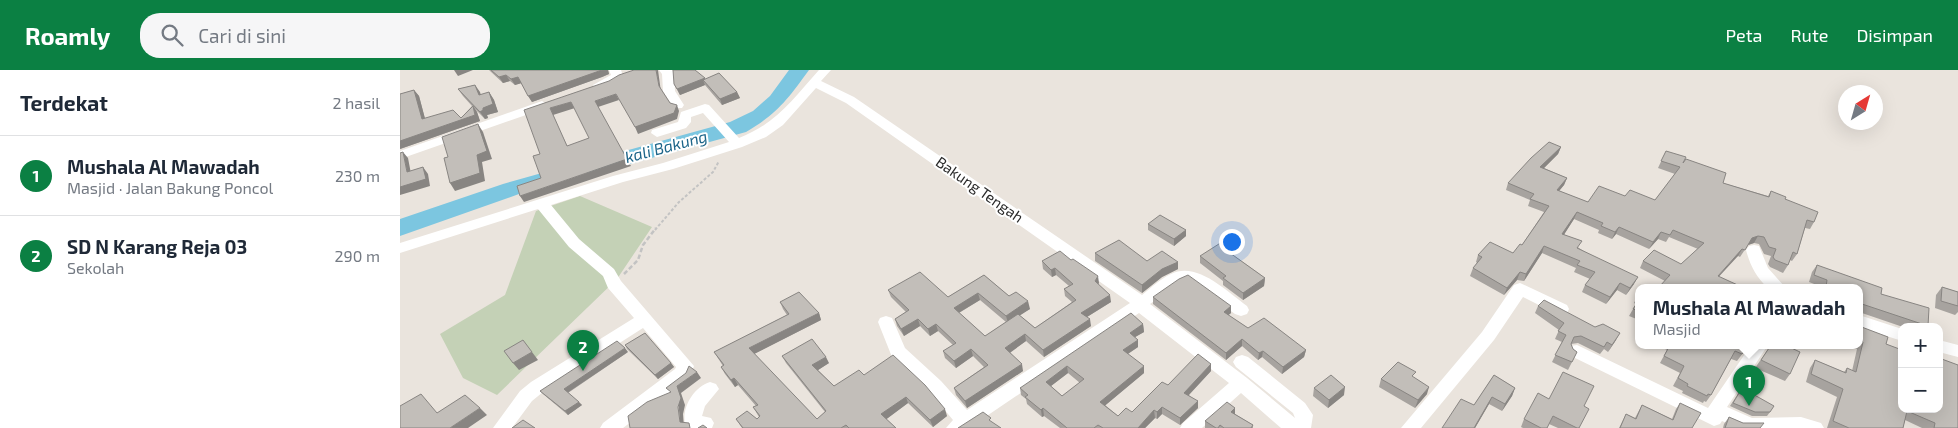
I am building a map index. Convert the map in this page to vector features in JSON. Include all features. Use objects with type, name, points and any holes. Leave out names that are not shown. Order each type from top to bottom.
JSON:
[{"type":"street","points":[[665,70],[668,73],[669,91],[678,105]]},
{"type":"street","points":[[400,248],[542,204],[730,140],[761,134],[779,122],[825,70]]},
{"type":"street","points":[[589,88],[613,80],[616,73],[632,72]]},
{"type":"street","name":"Bakung Tengah","points":[[815,83],[850,100],[1141,304],[1241,383],[1294,428]]},
{"type":"street","points":[[400,155],[551,102]]},
{"type":"street","points":[[657,133],[682,125],[685,122],[685,115],[703,108],[707,110],[730,140]]},
{"type":"street","points":[[542,204],[574,243],[608,273],[614,284],[685,366],[684,373],[609,428]]},
{"type":"street","points":[[1754,250],[1758,267],[1773,284]]},
{"type":"street","points":[[886,322],[898,352],[935,386],[960,424],[1141,304],[1179,275],[1188,274],[1241,310]]},
{"type":"street","points":[[1410,428],[1488,336],[1520,289],[1574,317]]},
{"type":"street","points":[[502,428],[526,396],[537,387],[645,319]]},
{"type":"street","points":[[1863,322],[1898,334]]},
{"type":"street","points":[[1943,347],[1958,351]]},
{"type":"street","points":[[1714,419],[1758,349]]},
{"type":"street","points":[[1577,351],[1714,419],[1755,426],[1777,426],[1797,423],[1815,428]]},
{"type":"street","points":[[1242,362],[1299,408],[1304,415],[1302,428]]},
{"type":"street","points":[[1189,428],[1241,383]]},
{"type":"street","points":[[705,426],[694,426],[692,413],[699,400],[710,389]]},
{"type":"path","points":[[614,284],[638,260],[643,245],[661,222],[679,202],[713,172],[730,140]]},
{"type":"green space","points":[[580,196],[652,227],[617,279],[497,395],[463,378],[440,334],[505,295],[536,211]]},
{"type":"building","points":[[491,70],[602,70],[528,96],[518,77],[511,79],[506,75],[499,77]]},
{"type":"building","points":[[634,70],[656,70],[659,86],[670,103],[677,105],[674,113],[635,127],[616,94],[595,101],[627,159],[520,196],[517,186],[541,178],[533,156],[540,154],[524,110],[609,81]],"holes":[[[571,102],[589,138],[567,146],[550,108]]]},
{"type":"building","points":[[673,70],[695,70],[705,78],[677,89],[674,84]]},
{"type":"building","points":[[719,73],[737,92],[720,99],[703,80]]},
{"type":"building","points":[[475,85],[479,95],[489,92],[493,104],[483,108],[480,112],[458,89]]},
{"type":"building","points":[[414,90],[422,119],[453,110],[461,118],[473,106],[475,115],[400,141],[400,94]]},
{"type":"building","points":[[478,124],[487,151],[477,155],[480,173],[450,183],[444,158],[448,157],[442,137]]},
{"type":"building","points":[[1549,142],[1561,147],[1540,167],[1567,178],[1557,190],[1588,202],[1599,186],[1625,196],[1630,190],[1655,200],[1680,167],[1661,161],[1666,151],[1686,157],[1683,163],[1686,159],[1726,173],[1723,183],[1769,197],[1771,191],[1786,197],[1785,199],[1818,212],[1814,222],[1807,220],[1797,254],[1793,252],[1788,265],[1775,260],[1773,257],[1776,249],[1769,247],[1764,237],[1758,236],[1752,238],[1745,250],[1742,249],[1718,276],[1735,284],[1662,284],[1670,275],[1643,261],[1654,250],[1681,264],[1704,243],[1673,230],[1670,235],[1661,232],[1653,242],[1619,227],[1615,232],[1601,226],[1603,223],[1577,212],[1562,234],[1582,241],[1577,248],[1638,277],[1630,288],[1620,283],[1610,297],[1585,285],[1595,272],[1577,265],[1580,261],[1544,246],[1526,274],[1520,272],[1507,288],[1473,268],[1482,257],[1478,255],[1490,242],[1513,253],[1520,244],[1522,245],[1549,206],[1530,199],[1534,194],[1508,183]]},
{"type":"building","points":[[403,152],[407,172],[423,167],[426,179],[400,187],[400,153]]},
{"type":"building","points":[[1160,215],[1186,230],[1174,239],[1148,224]]},
{"type":"building","points":[[1119,240],[1147,261],[1162,251],[1178,262],[1162,269],[1142,285],[1095,253]]},
{"type":"building","points":[[1222,242],[1234,251],[1230,253],[1265,278],[1243,293],[1223,278],[1226,276],[1200,256]]},
{"type":"building","points":[[1060,251],[1098,276],[1095,281],[1110,295],[1081,313],[1090,319],[1043,350],[1025,334],[1005,348],[1022,364],[965,401],[954,388],[988,365],[971,349],[954,361],[943,351],[956,343],[936,324],[928,329],[918,319],[901,329],[895,319],[909,310],[888,290],[920,272],[948,297],[984,275],[1009,296],[1016,292],[1028,301],[1006,316],[978,293],[954,308],[985,336],[1018,314],[1035,328],[1076,300],[1064,289],[1073,284],[1055,268],[1051,270],[1042,261]]},
{"type":"building","points":[[1817,265],[1882,288],[1881,294],[1929,308],[1928,323],[1919,323],[1863,304],[1863,284],[1826,284],[1827,280],[1814,275]]},
{"type":"building","points":[[1188,275],[1231,306],[1224,312],[1248,328],[1264,318],[1306,350],[1283,367],[1263,351],[1259,353],[1242,339],[1226,353],[1153,297]]},
{"type":"building","points":[[1942,287],[1958,292],[1958,306],[1941,301]]},
{"type":"building","points":[[799,292],[819,313],[749,348],[817,419],[826,411],[782,356],[812,339],[826,357],[812,365],[834,386],[859,370],[864,375],[893,355],[925,385],[945,409],[930,420],[906,397],[881,414],[896,428],[849,428],[846,425],[841,428],[743,428],[736,419],[747,411],[757,419],[760,416],[753,407],[758,405],[734,378],[731,380],[721,367],[724,365],[714,352],[789,314],[780,302]]},
{"type":"building","points":[[1544,300],[1595,327],[1603,324],[1620,333],[1612,345],[1607,342],[1604,347],[1581,336],[1574,337],[1571,344],[1577,352],[1572,362],[1555,355],[1566,335],[1558,331],[1564,323],[1538,306]]},
{"type":"building","points":[[1131,313],[1143,324],[1130,333],[1138,340],[1123,350],[1144,366],[1100,402],[1118,416],[1126,408],[1132,412],[1162,382],[1168,385],[1198,354],[1211,364],[1184,393],[1198,401],[1180,418],[1162,407],[1157,412],[1154,410],[1138,428],[1103,428],[1098,425],[1094,428],[1067,428],[1043,408],[1041,410],[1025,397],[1028,395],[1020,388]],"holes":[[[1067,366],[1084,379],[1062,396],[1046,382]]]},
{"type":"building","points":[[1863,328],[1888,337],[1886,344],[1898,348],[1898,413],[1907,413],[1903,428],[1849,428],[1833,421],[1843,389],[1811,374],[1815,360],[1846,373],[1847,368],[1856,372],[1861,349],[1863,349]]},
{"type":"building","points":[[645,333],[671,363],[655,375],[625,345]]},
{"type":"building","points":[[523,340],[532,352],[513,363],[504,351]]},
{"type":"building","points":[[617,341],[625,348],[564,389],[579,402],[565,411],[540,391]]},
{"type":"building","points":[[1668,349],[1746,349],[1742,354],[1735,351],[1711,395],[1708,394],[1707,396],[1687,386],[1688,384],[1678,378],[1684,366],[1664,356]]},
{"type":"building","points":[[1768,349],[1794,349],[1800,352],[1790,374],[1761,360]]},
{"type":"building","points":[[1943,359],[1958,365],[1958,428],[1934,428],[1935,423],[1912,413],[1943,413]]},
{"type":"building","points":[[1398,362],[1416,372],[1412,376],[1429,387],[1418,400],[1381,379]]},
{"type":"building","points":[[689,366],[697,372],[677,386],[681,398],[678,407],[680,422],[689,423],[690,428],[630,428],[628,416],[647,402],[671,392],[666,388],[686,373]]},
{"type":"building","points":[[1563,372],[1594,386],[1584,406],[1589,409],[1579,428],[1553,416],[1547,428],[1541,428],[1524,419],[1538,393],[1549,399]]},
{"type":"building","points":[[1331,375],[1345,387],[1329,400],[1314,388]]},
{"type":"building","points":[[1494,375],[1515,388],[1505,404],[1492,397],[1474,428],[1442,428],[1461,399],[1474,405]]},
{"type":"building","points":[[1742,388],[1774,406],[1770,412],[1755,412],[1733,403]]},
{"type":"building","points":[[421,394],[437,413],[465,395],[480,408],[450,428],[400,428],[400,406]]},
{"type":"building","points":[[1227,402],[1235,408],[1231,412],[1253,425],[1251,428],[1224,428],[1220,425],[1216,428],[1205,421]]},
{"type":"building","points":[[1680,403],[1701,413],[1692,428],[1620,428],[1626,414],[1636,419],[1642,405],[1673,420]]},
{"type":"building","points":[[983,412],[991,418],[989,420],[1001,428],[958,428]]},
{"type":"building","points":[[1729,417],[1743,423],[1764,423],[1760,428],[1725,428]]},
{"type":"building","points":[[523,420],[535,428],[512,428]]},
{"type":"waterway","name":"kali Bakung","points":[[593,167],[738,127],[760,115],[777,100],[799,70]]},
{"type":"waterway","name":"kali Bakung","points":[[400,228],[511,189],[549,178]]},
{"type":"place","name":"SD N Karang Reja 03","points":[[583,371]]},
{"type":"place","name":"Mushala Al Mawadah","points":[[1749,406]]}]
